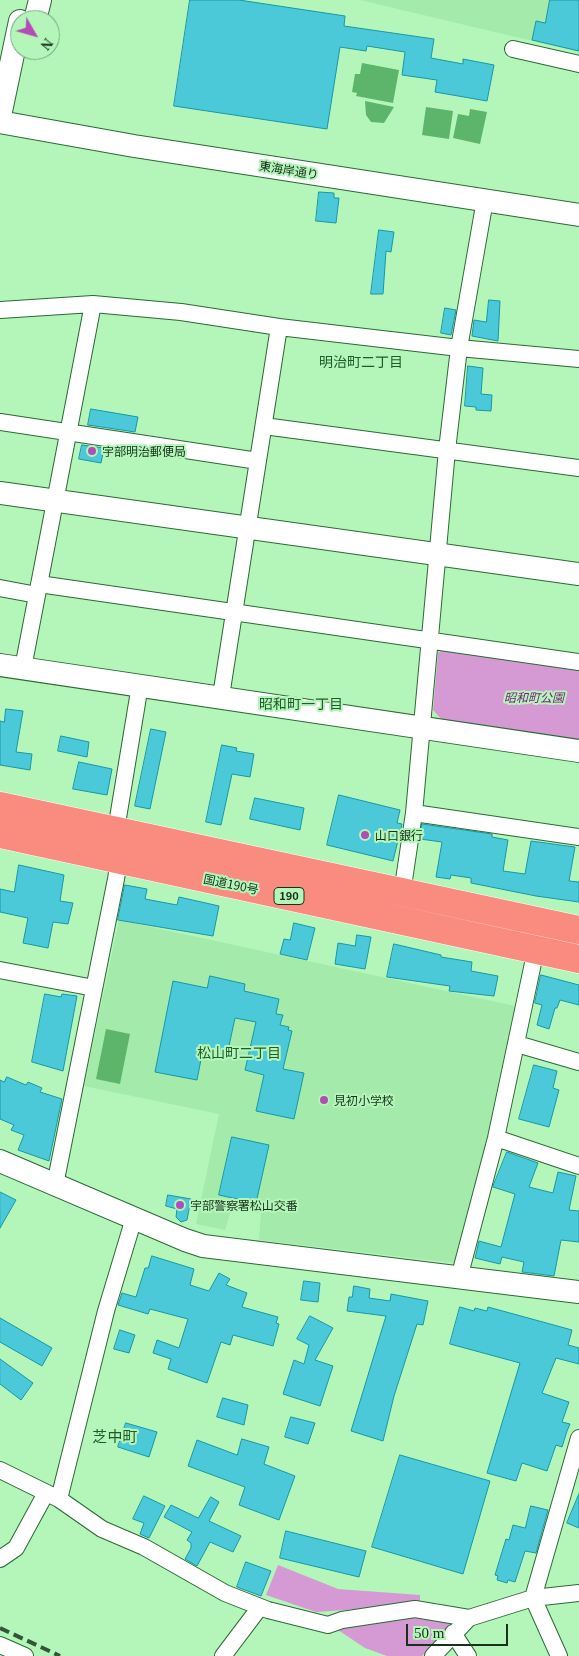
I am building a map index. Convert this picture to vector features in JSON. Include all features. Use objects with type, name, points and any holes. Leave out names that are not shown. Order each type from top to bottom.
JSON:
[{"type":"highway","name":"190","points":[[0,806],[579,930]]},
{"type":"highway","name":"国道190号","points":[[0,834],[579,959]]},
{"type":"street","points":[[513,49],[579,64]]},
{"type":"street","points":[[0,120],[11,60]]},
{"type":"street","points":[[0,120],[20,85],[26,60]]},
{"type":"street","name":"東海岸通り","points":[[0,120],[134,146],[579,215]]},
{"type":"street","points":[[397,920],[414,813],[459,348],[485,200]]},
{"type":"street","points":[[0,310],[93,304],[181,312],[279,327],[459,348],[579,359]]},
{"type":"street","points":[[23,668],[93,304]]},
{"type":"street","points":[[221,696],[279,327]]},
{"type":"street","points":[[0,422],[258,461]]},
{"type":"street","points":[[264,426],[579,468]]},
{"type":"street","points":[[0,493],[579,574]]},
{"type":"street","points":[[0,588],[38,590],[235,613],[579,662]]},
{"type":"street","points":[[0,665],[221,696],[579,751]]},
{"type":"street","points":[[54,1185],[119,860],[116,830],[140,685]]},
{"type":"street","points":[[414,813],[579,838]]},
{"type":"street","points":[[459,1278],[496,1138],[536,950]]},
{"type":"street","points":[[0,970],[94,988]]},
{"type":"street","points":[[517,1044],[579,1062]]},
{"type":"street","points":[[496,1138],[579,1166]]},
{"type":"street","points":[[0,1161],[203,1246],[579,1292]]},
{"type":"street","points":[[0,1560],[16,1548],[52,1496],[134,1218]]},
{"type":"street","points":[[560,1656],[533,1598],[579,1438]]},
{"type":"street","points":[[0,1470],[52,1496],[102,1529],[144,1547],[225,1593],[260,1607],[328,1625],[342,1620],[415,1609],[469,1618]]},
{"type":"street","points":[[433,1656],[469,1618],[533,1598],[579,1592]]},
{"type":"street","points":[[223,1656],[260,1607]]},
{"type":"street","points":[[453,1633],[468,1656]]},
{"type":"street","points":[[0,1645],[25,1656]]},
{"type":"shaded area","points":[[360,0],[579,0],[579,52]]},
{"type":"shaded area","points":[[362,63],[399,70],[393,103],[356,96],[357,93],[352,92],[355,74],[360,74]]},
{"type":"shaded area","points":[[365,101],[394,107],[384,123],[371,122],[366,115]]},
{"type":"shaded area","points":[[426,107],[453,111],[449,139],[422,135]]},
{"type":"shaded area","points":[[470,109],[487,112],[480,144],[453,138],[458,114],[469,116]]},
{"type":"shaded area","name":"見初小学校","points":[[119,920],[515,1006],[488,1135],[455,1263],[259,1240],[261,1213],[231,1210],[225,1230],[196,1224],[219,1114],[84,1086]]},
{"type":"shaded area","points":[[106,1029],[130,1034],[120,1084],[96,1079]]},
{"type":"green space","name":"昭和町公園","points":[[443,648],[579,668],[579,740],[441,719],[433,710],[438,653]]},
{"type":"green space","points":[[278,1565],[338,1589],[420,1595],[420,1605],[316,1612],[266,1595]]},
{"type":"green space","points":[[403,1615],[452,1622],[422,1656],[387,1656],[365,1648],[338,1630],[343,1622]]},
{"type":"building","points":[[190,0],[239,0],[345,16],[344,26],[434,39],[431,58],[463,64],[463,59],[494,65],[487,101],[435,92],[437,80],[402,75],[405,52],[367,46],[366,51],[340,47],[327,129],[174,106]]},
{"type":"building","points":[[550,0],[579,0],[579,51],[532,40],[536,21],[545,23]]},
{"type":"building","points":[[319,192],[334,193],[334,198],[339,198],[336,223],[316,221]]},
{"type":"building","points":[[379,230],[394,232],[391,252],[386,251],[383,294],[371,294]]},
{"type":"building","points":[[489,300],[500,301],[498,341],[472,336],[474,320],[486,322]]},
{"type":"building","points":[[445,308],[456,310],[451,335],[441,333]]},
{"type":"building","points":[[468,366],[483,368],[481,394],[492,395],[491,411],[476,410],[476,407],[465,406]]},
{"type":"building","points":[[91,409],[138,417],[135,432],[88,425]]},
{"type":"building","points":[[82,445],[104,448],[101,463],[79,459]]},
{"type":"building","points":[[6,709],[23,711],[16,752],[32,754],[30,770],[0,765],[0,721],[4,722]]},
{"type":"building","points":[[151,729],[166,732],[150,809],[135,806]]},
{"type":"building","points":[[61,736],[89,742],[87,757],[58,751]]},
{"type":"building","points":[[222,745],[237,748],[236,751],[254,754],[250,777],[232,774],[221,825],[206,822]]},
{"type":"building","points":[[79,762],[112,769],[107,795],[73,789]]},
{"type":"building","name":"山口銀行","points":[[339,795],[400,810],[397,823],[402,824],[393,861],[327,845]]},
{"type":"building","points":[[255,798],[304,808],[300,830],[250,819]]},
{"type":"building","points":[[422,824],[492,834],[492,837],[508,840],[503,871],[525,874],[531,841],[575,847],[569,881],[579,882],[579,902],[536,896],[471,883],[471,878],[451,875],[450,879],[436,877],[442,842],[420,839]]},
{"type":"building","points":[[19,865],[64,875],[60,901],[73,903],[68,924],[53,922],[48,948],[23,943],[28,918],[0,912],[0,889],[14,892]]},
{"type":"building","points":[[125,885],[147,889],[145,899],[177,905],[179,897],[219,906],[213,936],[118,920]]},
{"type":"building","points":[[294,923],[315,928],[307,960],[280,954],[284,939],[290,940]]},
{"type":"building","points":[[357,935],[371,937],[365,969],[335,964],[338,943],[355,946]]},
{"type":"building","points":[[394,944],[441,955],[441,957],[472,962],[471,971],[498,976],[494,996],[449,991],[450,986],[387,977]]},
{"type":"building","points":[[541,975],[579,985],[579,1005],[560,1000],[557,1008],[555,1008],[549,1029],[537,1025],[542,1005],[535,1003]]},
{"type":"building","points":[[210,976],[245,984],[244,991],[279,999],[276,1014],[283,1015],[280,1025],[289,1027],[288,1030],[292,1031],[283,1069],[304,1073],[294,1119],[256,1111],[264,1075],[245,1070],[256,1022],[235,1018],[227,1055],[203,1049],[197,1080],[155,1072],[173,981],[207,988]]},
{"type":"building","points":[[45,994],[61,997],[62,994],[77,996],[63,1071],[32,1062]]},
{"type":"building","points":[[534,1065],[557,1071],[553,1088],[559,1090],[549,1127],[519,1119]]},
{"type":"building","points":[[7,1077],[26,1085],[28,1082],[42,1088],[40,1092],[62,1099],[49,1161],[18,1150],[24,1135],[11,1130],[14,1125],[0,1119],[0,1080],[4,1082]]},
{"type":"building","points":[[232,1137],[269,1145],[256,1203],[219,1195]]},
{"type":"building","points":[[507,1152],[538,1163],[529,1187],[553,1193],[558,1172],[576,1176],[569,1210],[579,1211],[579,1242],[561,1240],[554,1276],[522,1272],[524,1262],[502,1257],[500,1264],[475,1258],[479,1241],[501,1247],[515,1194],[493,1187]]},
{"type":"building","points":[[0,1192],[16,1200],[0,1228]]},
{"type":"building","points":[[168,1195],[191,1199],[187,1220],[181,1222],[176,1217],[177,1209],[166,1206]]},
{"type":"building","points":[[152,1256],[194,1269],[190,1285],[209,1291],[219,1273],[230,1279],[226,1285],[247,1293],[242,1307],[278,1317],[276,1323],[279,1324],[273,1346],[233,1335],[230,1345],[221,1342],[207,1383],[168,1369],[171,1359],[153,1353],[157,1340],[179,1348],[188,1319],[150,1309],[148,1314],[118,1305],[122,1293],[136,1297],[145,1268],[148,1268]]},
{"type":"building","points":[[304,1281],[320,1283],[318,1302],[301,1300]]},
{"type":"building","points":[[354,1286],[370,1289],[369,1298],[390,1301],[391,1294],[428,1301],[423,1325],[417,1324],[394,1396],[383,1441],[351,1431],[386,1316],[347,1311],[349,1297],[352,1297]]},
{"type":"building","points":[[460,1307],[474,1311],[475,1308],[487,1311],[488,1307],[572,1330],[568,1345],[579,1348],[579,1364],[556,1358],[542,1393],[569,1402],[562,1422],[570,1424],[562,1447],[556,1445],[547,1471],[522,1463],[516,1481],[487,1473],[520,1363],[450,1344]]},
{"type":"building","points":[[310,1316],[333,1328],[315,1360],[333,1366],[320,1406],[283,1394],[294,1360],[304,1364],[309,1345],[297,1339]]},
{"type":"building","points":[[0,1318],[52,1348],[42,1366],[0,1342]]},
{"type":"building","points":[[120,1330],[135,1335],[129,1353],[114,1349]]},
{"type":"building","points":[[0,1359],[33,1383],[21,1400],[0,1384]]},
{"type":"building","points":[[223,1398],[248,1405],[244,1425],[217,1417]]},
{"type":"building","points":[[291,1417],[315,1423],[308,1444],[285,1437]]},
{"type":"building","points":[[126,1423],[157,1432],[149,1457],[118,1447]]},
{"type":"building","points":[[242,1439],[269,1447],[264,1464],[295,1476],[279,1520],[239,1505],[245,1487],[188,1466],[197,1440],[237,1455]]},
{"type":"building","points":[[400,1455],[490,1481],[463,1574],[372,1547]]},
{"type":"building","points":[[579,1494],[579,1528],[567,1523]]},
{"type":"building","points":[[144,1496],[165,1506],[149,1538],[140,1534],[144,1523],[133,1519]]},
{"type":"building","points":[[211,1497],[219,1502],[209,1521],[241,1536],[233,1552],[210,1542],[197,1566],[185,1559],[191,1548],[191,1543],[187,1540],[192,1532],[164,1517],[171,1505],[198,1518]]},
{"type":"building","points":[[531,1506],[548,1510],[536,1553],[525,1551],[515,1582],[508,1580],[507,1583],[497,1580],[498,1576],[495,1575],[506,1539],[509,1540],[513,1525],[525,1528]]},
{"type":"building","points":[[286,1531],[366,1551],[359,1577],[280,1558]]},
{"type":"building","points":[[246,1562],[271,1571],[261,1596],[237,1587]]},
{"type":"railway","points":[[0,1628],[60,1656]]},
{"type":"place","name":"宇部明治郵便局","points":[[92,451]]},
{"type":"place","name":"山口銀行","points":[[365,835]]},
{"type":"place","name":"見初小学校","points":[[324,1100]]},
{"type":"place","name":"宇部警察署松山交番","points":[[180,1205]]},
{"type":"district","name":"明治町二丁目","points":[[361,362]]},
{"type":"district","name":"昭和町一丁目","points":[[301,704]]},
{"type":"district","name":"松山町二丁目","points":[[239,1053]]},
{"type":"district","name":"芝中町","points":[[115,1436]]}]
